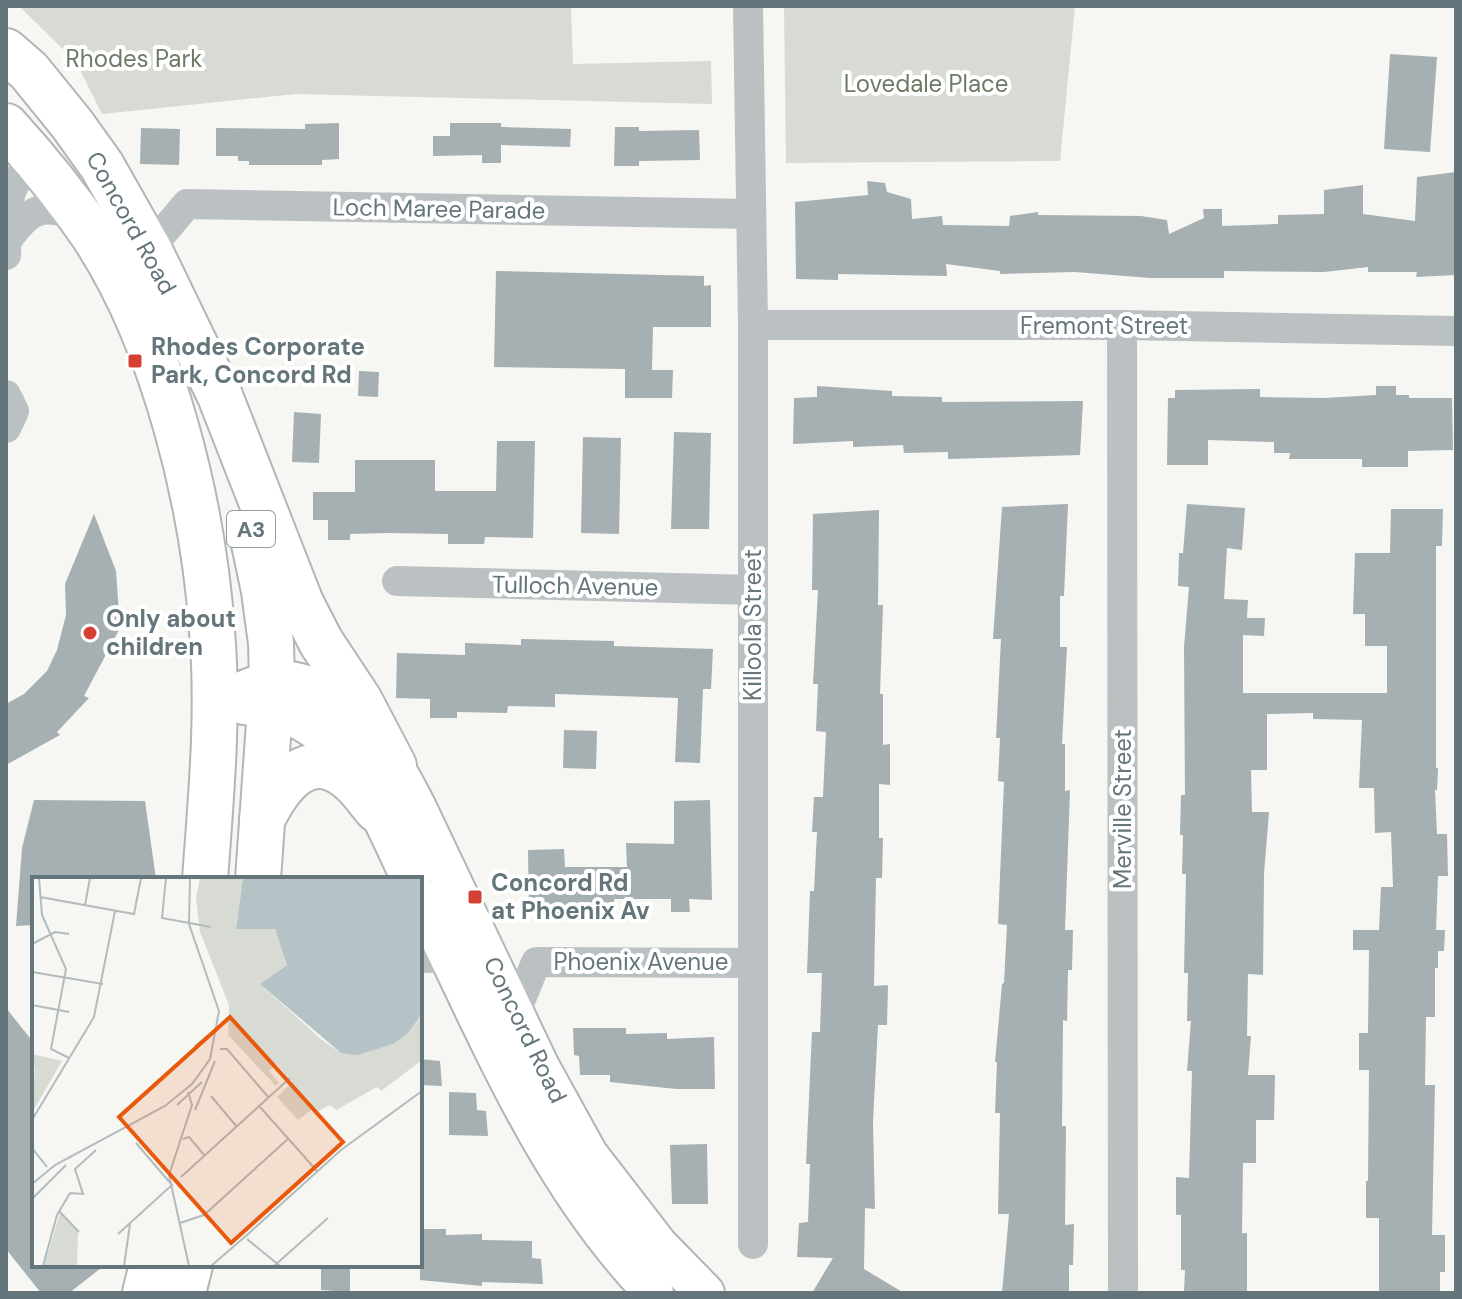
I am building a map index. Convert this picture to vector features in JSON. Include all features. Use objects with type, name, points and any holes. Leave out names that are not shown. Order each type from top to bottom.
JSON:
[{"type":"highway","name":"Concord Road","points":[[6,51],[29,71],[102,166],[149,249],[197,346],[226,415]]},
{"type":"highway","points":[[17,146],[72,124]]},
{"type":"highway","name":"Concord Road","points":[[17,146],[82,219],[129,302],[166,396],[191,486],[202,549],[213,632],[213,703]]},
{"type":"highway","points":[[226,415],[301,603],[321,642],[360,701],[394,766]]},
{"type":"highway","name":"A3","points":[[226,415],[264,591],[271,643],[271,694],[258,877]]},
{"type":"highway","name":"A3","points":[[205,877],[213,703]]},
{"type":"highway","points":[[262,820],[279,788],[295,774],[310,767],[327,768],[342,774],[356,784],[377,810]]},
{"type":"highway","points":[[145,1293],[152,1267]]},
{"type":"highway","points":[[183,1293],[190,1267]]},
{"type":"main road","name":"Concord Road","points":[[271,694],[295,682],[326,696],[373,735],[394,766],[540,1067],[588,1154],[659,1246],[705,1293]]},
{"type":"main road","points":[[213,703],[271,694],[332,743],[358,775],[410,877]]},
{"type":"main road","name":"Concord Road","points":[[422,905],[435,958],[547,1152],[642,1287]]},
{"type":"street","name":"Killoola Street","points":[[748,6],[753,325],[753,1244]]},
{"type":"street","points":[[6,255],[8,210],[18,178],[17,146]]},
{"type":"street","name":"Loch Maree Parade","points":[[149,249],[187,204],[751,214]]},
{"type":"street","points":[[6,242],[22,221],[39,210],[53,208],[82,219]]},
{"type":"street","name":"Fremont Street","points":[[753,325],[1122,325],[1456,331]]},
{"type":"street","name":"Merville Street","points":[[1122,325],[1123,1293]]},
{"type":"street","points":[[6,395],[14,411],[6,428]]},
{"type":"street","name":"Tulloch Avenue","points":[[397,581],[753,590]]},
{"type":"street","points":[[435,958],[488,956]]},
{"type":"street","name":"Phoenix Avenue","points":[[515,1014],[536,962],[753,963]]},
{"type":"green space","name":"Rhodes Park","points":[[19,6],[571,6],[573,64],[711,61],[712,104],[296,94],[102,114],[76,62]]},
{"type":"green space","name":"Lovedale Place","points":[[784,6],[1075,6],[1060,161],[786,163]]},
{"type":"building","points":[[1390,54],[1437,57],[1430,152],[1384,149]]},
{"type":"building","points":[[339,123],[339,159],[322,160],[322,165],[249,165],[249,161],[238,161],[238,156],[216,156],[216,128],[305,129],[305,124]]},
{"type":"building","points":[[450,123],[501,123],[501,127],[571,129],[570,147],[501,145],[501,163],[482,163],[482,155],[433,156],[433,136],[450,136]]},
{"type":"building","points":[[615,127],[639,127],[639,131],[699,130],[700,160],[639,161],[639,166],[614,166]]},
{"type":"building","points":[[141,128],[180,129],[179,165],[140,164]]},
{"type":"building","points":[[1456,172],[1456,275],[1416,277],[1417,272],[1368,272],[1368,267],[1324,272],[1224,271],[1224,278],[1150,278],[1075,272],[1000,274],[1000,271],[946,264],[947,276],[838,274],[838,280],[796,279],[795,202],[868,195],[867,181],[885,183],[887,192],[911,199],[912,219],[942,216],[943,225],[1009,226],[1010,216],[1038,212],[1038,215],[1141,216],[1167,220],[1169,234],[1204,218],[1203,209],[1222,209],[1222,226],[1278,224],[1278,215],[1324,214],[1324,190],[1363,185],[1363,214],[1415,221],[1417,177]]},
{"type":"building","points":[[496,271],[704,276],[704,286],[711,285],[711,327],[653,327],[652,370],[673,370],[672,398],[625,398],[625,369],[494,367]]},
{"type":"building","points":[[359,371],[379,372],[378,397],[358,396]]},
{"type":"building","points":[[817,386],[892,391],[892,396],[942,397],[942,402],[1083,401],[1080,455],[948,459],[948,452],[904,453],[903,445],[853,447],[853,441],[793,444],[794,398],[817,397]]},
{"type":"building","points":[[1376,386],[1396,386],[1396,395],[1409,395],[1409,398],[1452,398],[1453,450],[1408,451],[1408,467],[1362,467],[1362,459],[1289,459],[1290,453],[1274,453],[1274,442],[1208,440],[1208,465],[1167,465],[1168,398],[1175,398],[1175,390],[1260,389],[1260,397],[1324,398],[1376,395]]},
{"type":"building","points":[[294,412],[321,414],[319,463],[292,462]]},
{"type":"building","points":[[674,432],[711,433],[709,529],[671,529]]},
{"type":"building","points":[[583,437],[621,438],[619,534],[581,533]]},
{"type":"building","points":[[497,441],[535,441],[533,538],[485,537],[484,544],[448,544],[448,534],[388,533],[350,534],[350,540],[328,540],[328,520],[313,520],[313,492],[355,492],[355,460],[435,460],[435,491],[496,491]]},
{"type":"building","points":[[1068,504],[1064,596],[1060,596],[1060,647],[1067,647],[1062,744],[1065,744],[1065,791],[1070,790],[1065,930],[1073,930],[1067,1021],[1063,1020],[1062,1126],[1066,1126],[1065,1225],[1074,1224],[1073,1265],[1069,1265],[1069,1293],[1002,1293],[1009,1214],[998,1214],[1000,1113],[995,1113],[995,1062],[1007,925],[998,924],[1004,782],[998,781],[1000,738],[996,738],[1001,639],[993,639],[1002,507]]},
{"type":"building","points":[[1187,504],[1245,508],[1242,550],[1227,548],[1224,599],[1248,600],[1247,618],[1265,618],[1264,636],[1243,635],[1243,693],[1387,693],[1387,646],[1365,646],[1365,614],[1353,614],[1355,553],[1390,553],[1391,509],[1443,509],[1442,546],[1436,546],[1438,768],[1435,790],[1437,834],[1447,834],[1448,876],[1438,876],[1436,930],[1445,930],[1444,951],[1438,951],[1438,968],[1435,968],[1435,1017],[1426,1017],[1425,1085],[1435,1085],[1432,1235],[1445,1235],[1445,1272],[1440,1272],[1440,1293],[1379,1293],[1379,1218],[1366,1218],[1369,1070],[1359,1070],[1359,1033],[1368,1033],[1369,950],[1353,950],[1353,930],[1379,930],[1381,887],[1393,887],[1391,832],[1375,833],[1374,788],[1359,788],[1362,720],[1313,719],[1313,713],[1267,714],[1267,770],[1251,770],[1252,812],[1269,812],[1264,874],[1263,975],[1248,974],[1247,1036],[1251,1036],[1248,1075],[1275,1075],[1274,1120],[1256,1120],[1256,1163],[1243,1163],[1242,1233],[1247,1233],[1247,1293],[1184,1293],[1181,1215],[1176,1215],[1176,1177],[1189,1178],[1192,1071],[1187,1071],[1191,1021],[1187,1021],[1188,973],[1184,973],[1186,874],[1182,874],[1183,835],[1180,835],[1181,795],[1185,795],[1184,647],[1189,587],[1178,586],[1179,553],[1183,553]]},
{"type":"building","points":[[879,510],[878,605],[883,605],[880,694],[883,694],[883,745],[890,744],[890,785],[879,784],[879,838],[883,838],[882,878],[876,878],[874,986],[888,985],[887,1025],[878,1025],[873,1122],[875,1209],[865,1208],[864,1269],[904,1293],[812,1293],[833,1258],[797,1257],[799,1223],[808,1222],[810,1164],[806,1164],[812,1032],[820,1032],[822,973],[807,973],[810,891],[814,891],[817,832],[812,832],[814,797],[823,797],[826,732],[816,731],[818,684],[813,684],[818,590],[812,590],[813,514]]},
{"type":"building","name":"Only about children","points":[[94,514],[116,571],[120,628],[84,696],[89,698],[57,732],[60,735],[6,765],[6,704],[24,694],[47,671],[57,650],[66,615],[65,584]]},
{"type":"building","points":[[521,639],[614,641],[614,646],[713,649],[711,689],[703,689],[700,763],[675,762],[678,698],[555,694],[555,707],[508,706],[507,713],[457,712],[457,718],[430,718],[430,699],[396,698],[397,653],[465,655],[465,643],[521,645]]},
{"type":"building","points":[[564,730],[597,731],[596,769],[563,768]]},
{"type":"building","points":[[34,800],[145,801],[156,877],[32,877],[32,925],[16,926],[22,848]]},
{"type":"building","points":[[710,800],[712,900],[689,899],[690,912],[671,912],[671,899],[614,899],[614,916],[529,914],[528,850],[564,849],[565,867],[627,867],[626,843],[674,844],[674,801]]},
{"type":"building","points":[[6,1008],[32,1040],[32,1267],[102,1267],[69,1293],[41,1293],[6,1249]]},
{"type":"building","points":[[573,1028],[626,1028],[626,1034],[667,1033],[667,1039],[714,1037],[715,1089],[676,1089],[610,1082],[610,1075],[580,1075],[579,1056],[574,1055]]},
{"type":"building","points":[[422,1059],[440,1061],[442,1086],[422,1085]]},
{"type":"building","points":[[449,1092],[476,1093],[477,1110],[486,1111],[488,1136],[449,1135]]},
{"type":"building","points":[[707,1144],[708,1204],[672,1204],[670,1145]]},
{"type":"building","points":[[422,1229],[446,1229],[446,1235],[482,1234],[482,1240],[532,1241],[532,1258],[541,1259],[543,1284],[482,1282],[482,1286],[420,1280]]},
{"type":"building","points":[[321,1267],[350,1267],[350,1292],[321,1290]]},
{"type":"place","name":"Rhodes Corporate Park, Concord Rd","points":[[135,361]]},
{"type":"place","name":"Only about children","points":[[90,633]]},
{"type":"place","name":"Concord Rd at Phoenix Av","points":[[475,897]]}]
